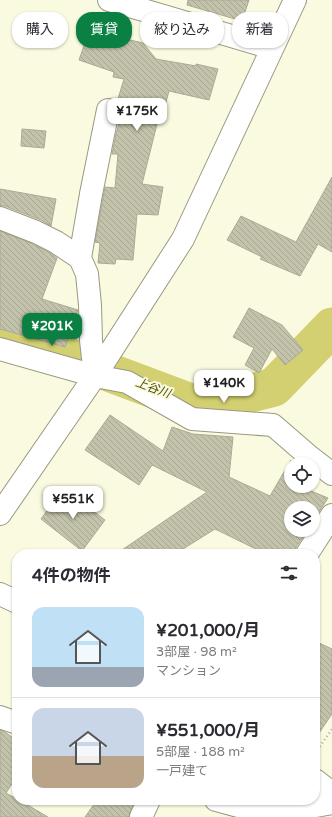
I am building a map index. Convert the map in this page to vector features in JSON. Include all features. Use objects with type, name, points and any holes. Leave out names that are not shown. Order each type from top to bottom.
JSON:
[{"type":"street","points":[[109,0],[232,36]]},
{"type":"street","points":[[288,15],[295,0]]},
{"type":"street","points":[[0,514],[95,376],[183,239],[272,48]]},
{"type":"street","points":[[80,258],[108,110]]},
{"type":"street","points":[[0,218],[36,232],[56,242],[80,258],[87,274],[95,376]]},
{"type":"street","points":[[0,350],[95,376],[127,382],[192,419],[273,425],[332,474]]},
{"type":"street","points":[[310,549],[332,515]]},
{"type":"street","points":[[0,594],[12,600]]},
{"type":"street","points":[[0,717],[12,721]]},
{"type":"street","points":[[320,784],[332,793]]},
{"type":"street","points":[[234,805],[270,808],[310,807],[332,803]]},
{"type":"street","points":[[141,817],[147,805]]},
{"type":"path","points":[[320,746],[332,729]]},
{"type":"building","points":[[188,0],[249,0],[245,12],[232,12],[232,18],[224,16],[224,12],[211,12],[187,5]]},
{"type":"building","points":[[132,40],[140,42],[140,48],[147,48],[156,59],[196,66],[196,64],[218,69],[209,100],[169,91],[162,117],[159,116],[142,184],[163,187],[158,215],[137,214],[133,260],[116,259],[115,264],[98,263],[100,243],[95,242],[105,187],[115,188],[118,154],[112,154],[124,106],[119,105],[117,102],[124,79],[113,77],[114,72],[79,60],[83,48],[132,48]]},
{"type":"building","points":[[22,129],[46,131],[44,148],[21,146]]},
{"type":"building","points":[[332,177],[332,252],[318,244],[300,276],[260,259],[262,257],[227,240],[241,216],[296,242]]},
{"type":"building","points":[[0,189],[56,199],[51,226],[41,220],[5,206],[0,206]]},
{"type":"building","points":[[0,231],[31,243],[57,258],[42,299],[78,310],[65,347],[0,329]]},
{"type":"building","points":[[249,308],[282,325],[303,350],[285,365],[272,349],[259,373],[245,365],[254,348],[233,337]]},
{"type":"building","points":[[110,415],[163,451],[172,427],[193,434],[233,437],[229,477],[270,496],[284,472],[284,493],[316,493],[328,498],[320,510],[320,501],[284,501],[284,537],[303,537],[296,549],[256,549],[215,529],[183,549],[123,549],[207,492],[152,465],[139,485],[85,450]]},
{"type":"building","points":[[63,488],[105,520],[83,549],[79,549],[41,519]]},
{"type":"building","points":[[320,643],[332,649],[332,714],[320,732]]},
{"type":"building","points":[[0,730],[12,737],[12,784],[6,793],[12,796],[12,805],[28,805],[48,817],[0,817]]},
{"type":"building","points":[[93,805],[133,805],[129,817],[85,817]]},
{"type":"waterway","name":"上谷川","points":[[0,337],[60,354],[199,406],[274,387],[332,327]]}]
